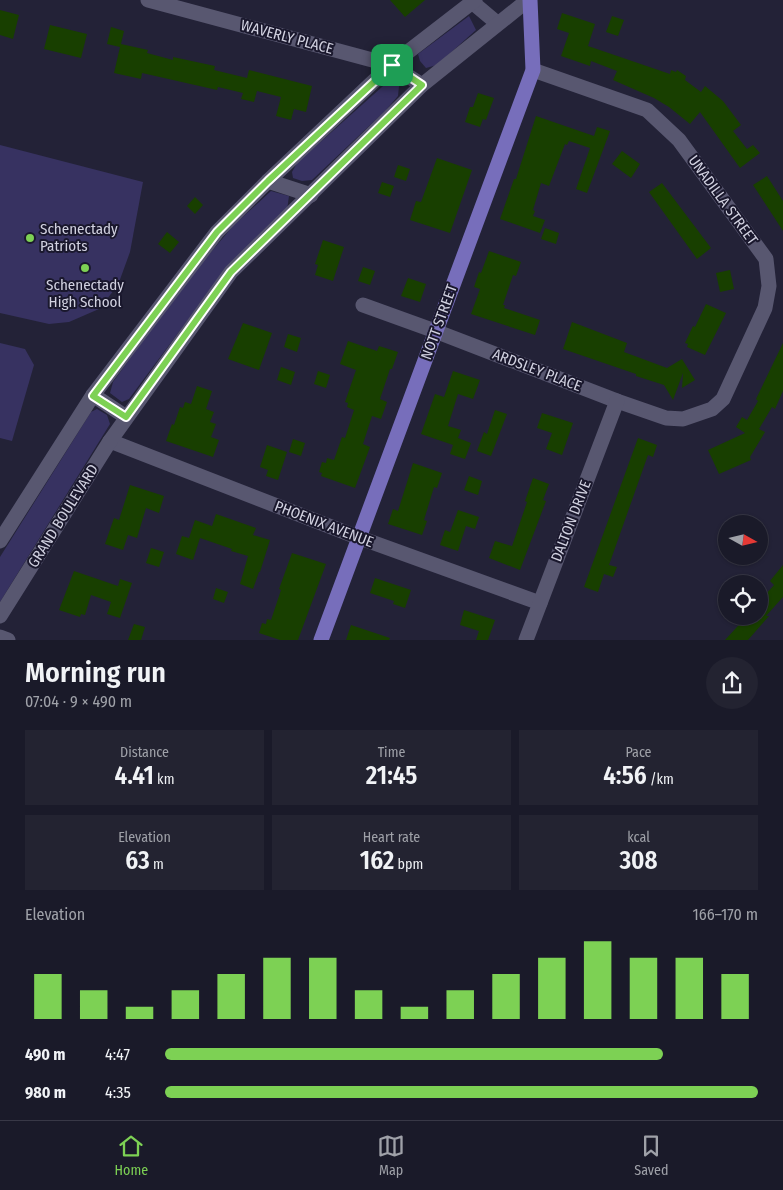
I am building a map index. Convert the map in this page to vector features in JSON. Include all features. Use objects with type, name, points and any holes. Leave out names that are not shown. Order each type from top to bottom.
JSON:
[{"type":"main road","name":"NOTT STREET","points":[[321,640],[533,70],[529,0]]},
{"type":"street","name":"WAVERLY PLACE","points":[[148,0],[392,65],[422,85]]},
{"type":"street","name":"GRAND BOULEVARD","points":[[0,616],[126,417],[231,272],[422,85],[529,0]]},
{"type":"street","points":[[0,541],[93,396],[217,232],[268,181],[392,65],[474,1],[497,24]]},
{"type":"street","name":"UNADILLA STREET","points":[[533,70],[646,110],[679,140],[766,259],[769,286],[765,308],[723,399],[712,409]]},
{"type":"street","points":[[268,181],[311,195]]},
{"type":"street","name":"ARDSLEY PLACE","points":[[363,305],[666,418],[683,419],[712,409]]},
{"type":"street","points":[[93,396],[126,417]]},
{"type":"street","name":"DALTON DRIVE","points":[[526,640],[617,401]]},
{"type":"street","name":"PHOENIX AVENUE","points":[[110,441],[358,537],[540,603]]},
{"type":"street","points":[[0,637],[8,640]]},
{"type":"shaded area","points":[[469,16],[476,30],[437,65],[426,68],[420,61],[418,54]]},
{"type":"shaded area","points":[[392,78],[399,86],[398,96],[386,110],[312,180],[302,181],[293,178],[292,172],[297,163]]},
{"type":"shaded area","points":[[0,145],[143,182],[130,252],[118,285],[99,309],[69,322],[49,324],[0,313]]},
{"type":"shaded area","points":[[271,191],[289,196],[287,210],[222,274],[129,399],[122,402],[110,393],[113,382],[184,284],[233,226]]},
{"type":"shaded area","points":[[0,343],[25,349],[34,365],[12,441],[0,438]]},
{"type":"shaded area","points":[[97,409],[107,415],[110,424],[0,602],[0,557],[91,412]]},
{"type":"building","points":[[390,0],[425,0],[405,17]]},
{"type":"building","points":[[0,10],[19,15],[13,39],[0,35]]},
{"type":"building","points":[[562,13],[595,24],[588,46],[670,74],[671,70],[676,72],[677,70],[686,76],[685,80],[701,92],[705,86],[723,101],[741,125],[733,131],[747,149],[753,145],[760,153],[740,168],[700,112],[690,124],[654,98],[613,80],[617,71],[591,61],[590,66],[561,56],[569,33],[557,29]]},
{"type":"building","points":[[612,16],[624,20],[618,36],[606,32]]},
{"type":"building","points":[[50,25],[87,34],[81,58],[44,49]]},
{"type":"building","points":[[111,27],[124,31],[121,44],[148,50],[147,53],[173,60],[173,57],[215,66],[214,70],[247,78],[249,70],[312,86],[306,112],[294,109],[291,120],[276,116],[281,97],[257,91],[254,102],[241,99],[243,93],[218,87],[217,90],[142,73],[141,79],[114,73],[120,47],[107,44]]},
{"type":"building","points":[[478,93],[494,98],[486,120],[483,119],[480,127],[465,122],[470,107],[473,107]]},
{"type":"building","points":[[536,116],[594,136],[597,127],[610,131],[587,193],[576,189],[590,148],[569,141],[567,145],[565,144],[549,186],[541,183],[533,210],[535,211],[533,216],[545,220],[540,233],[500,219],[514,179],[516,179]]},
{"type":"building","points":[[622,151],[640,164],[631,178],[612,164]]},
{"type":"building","points":[[437,158],[472,170],[450,233],[410,220],[416,201],[421,202]]},
{"type":"building","points":[[398,165],[410,169],[406,181],[394,177]]},
{"type":"building","points":[[767,176],[783,201],[783,231],[753,185]]},
{"type":"building","points":[[382,182],[394,186],[390,197],[378,193]]},
{"type":"building","points":[[662,183],[711,248],[697,259],[649,192]]},
{"type":"building","points":[[195,197],[203,205],[195,214],[187,206]]},
{"type":"building","points":[[545,228],[559,233],[556,244],[541,239]]},
{"type":"building","points":[[167,232],[179,242],[170,253],[158,244]]},
{"type":"building","points":[[323,240],[344,247],[333,281],[315,275],[318,265],[315,264]]},
{"type":"building","points":[[489,251],[521,262],[516,276],[513,275],[503,305],[505,305],[504,308],[540,320],[535,335],[471,314],[480,289],[474,287]]},
{"type":"building","points":[[363,267],[375,271],[370,285],[358,281]]},
{"type":"building","points":[[730,270],[734,289],[720,292],[716,273]]},
{"type":"building","points":[[408,278],[426,284],[420,302],[401,296]]},
{"type":"building","points":[[706,304],[726,313],[705,355],[687,347],[688,344],[685,343]]},
{"type":"building","points":[[572,322],[627,343],[624,352],[667,368],[682,359],[695,380],[682,388],[683,373],[673,400],[664,385],[563,349]]},
{"type":"building","points":[[243,323],[272,333],[259,370],[228,359]]},
{"type":"building","points":[[288,334],[301,338],[297,352],[284,347]]},
{"type":"building","points":[[348,341],[377,351],[379,346],[398,352],[380,399],[387,402],[381,419],[372,416],[363,444],[370,447],[355,488],[321,476],[322,473],[319,472],[322,462],[326,463],[327,458],[334,460],[342,437],[345,438],[354,410],[347,407],[348,403],[345,402],[356,370],[340,364]]},
{"type":"building","points":[[783,343],[783,391],[775,409],[772,407],[759,429],[765,432],[750,457],[751,460],[719,474],[708,450],[745,433],[736,427],[742,417],[747,420],[758,401],[756,399]]},
{"type":"building","points":[[281,367],[295,372],[291,385],[277,380]]},
{"type":"building","points":[[318,371],[330,375],[326,388],[314,384]]},
{"type":"building","points":[[453,371],[480,380],[473,399],[458,394],[448,426],[461,430],[458,438],[471,443],[465,459],[450,454],[453,445],[421,434],[435,394],[444,397]]},
{"type":"building","points":[[197,386],[212,391],[206,409],[214,412],[210,422],[216,424],[211,437],[219,440],[213,457],[166,441],[180,407],[183,408],[185,402],[191,404]]},
{"type":"building","points":[[495,410],[507,414],[491,456],[477,451],[484,432],[487,434]]},
{"type":"building","points":[[542,413],[573,423],[562,455],[546,449],[552,433],[537,428]]},
{"type":"building","points":[[638,438],[657,445],[653,457],[648,455],[609,565],[617,567],[613,577],[604,574],[598,592],[584,587]]},
{"type":"building","points":[[293,439],[305,443],[301,456],[289,452]]},
{"type":"building","points":[[267,445],[287,452],[278,480],[266,476],[268,470],[260,467]]},
{"type":"building","points":[[413,463],[442,473],[437,488],[434,487],[424,520],[427,521],[422,535],[388,524],[393,509],[398,511]]},
{"type":"building","points":[[469,476],[482,481],[478,495],[464,490]]},
{"type":"building","points":[[533,478],[549,484],[543,500],[546,501],[520,570],[489,558],[495,541],[512,546]]},
{"type":"building","points":[[130,485],[164,496],[159,513],[146,508],[137,538],[128,535],[123,550],[105,544],[114,518],[119,520]]},
{"type":"building","points":[[458,510],[479,517],[475,529],[466,526],[458,551],[440,545],[445,530],[450,532]]},
{"type":"building","points":[[216,514],[256,528],[253,535],[270,540],[253,589],[240,584],[248,556],[200,538],[193,560],[176,554],[182,536],[189,538],[195,520],[212,526]]},
{"type":"building","points":[[151,548],[164,552],[159,567],[146,563]]},
{"type":"building","points":[[292,553],[326,564],[298,640],[280,640],[259,633],[262,623],[266,624],[267,619],[271,620],[281,590],[279,589]]},
{"type":"building","points":[[783,565],[783,597],[768,614],[768,592],[774,585],[770,581]]},
{"type":"building","points":[[74,571],[118,586],[120,579],[132,583],[120,618],[107,614],[111,602],[91,595],[85,615],[81,614],[80,617],[59,610]]},
{"type":"building","points":[[375,578],[411,590],[405,608],[393,604],[394,601],[370,593]]},
{"type":"building","points":[[216,588],[228,592],[224,603],[213,599]]},
{"type":"building","points":[[464,610],[495,620],[488,640],[476,640],[479,631],[460,625]]},
{"type":"building","points":[[134,624],[145,627],[141,640],[128,640]]},
{"type":"building","points":[[351,625],[390,638],[389,640],[346,640]]},
{"type":"building","points":[[739,625],[761,625],[748,640],[725,640]]},
{"type":"place","name":"Schenectady Patriots","points":[[30,238]]},
{"type":"place","name":"Schenectady High School","points":[[85,268]]},
{"type":"route","points":[[392,65],[422,85],[231,272],[126,417],[93,396],[217,232],[268,181],[392,65]]}]
